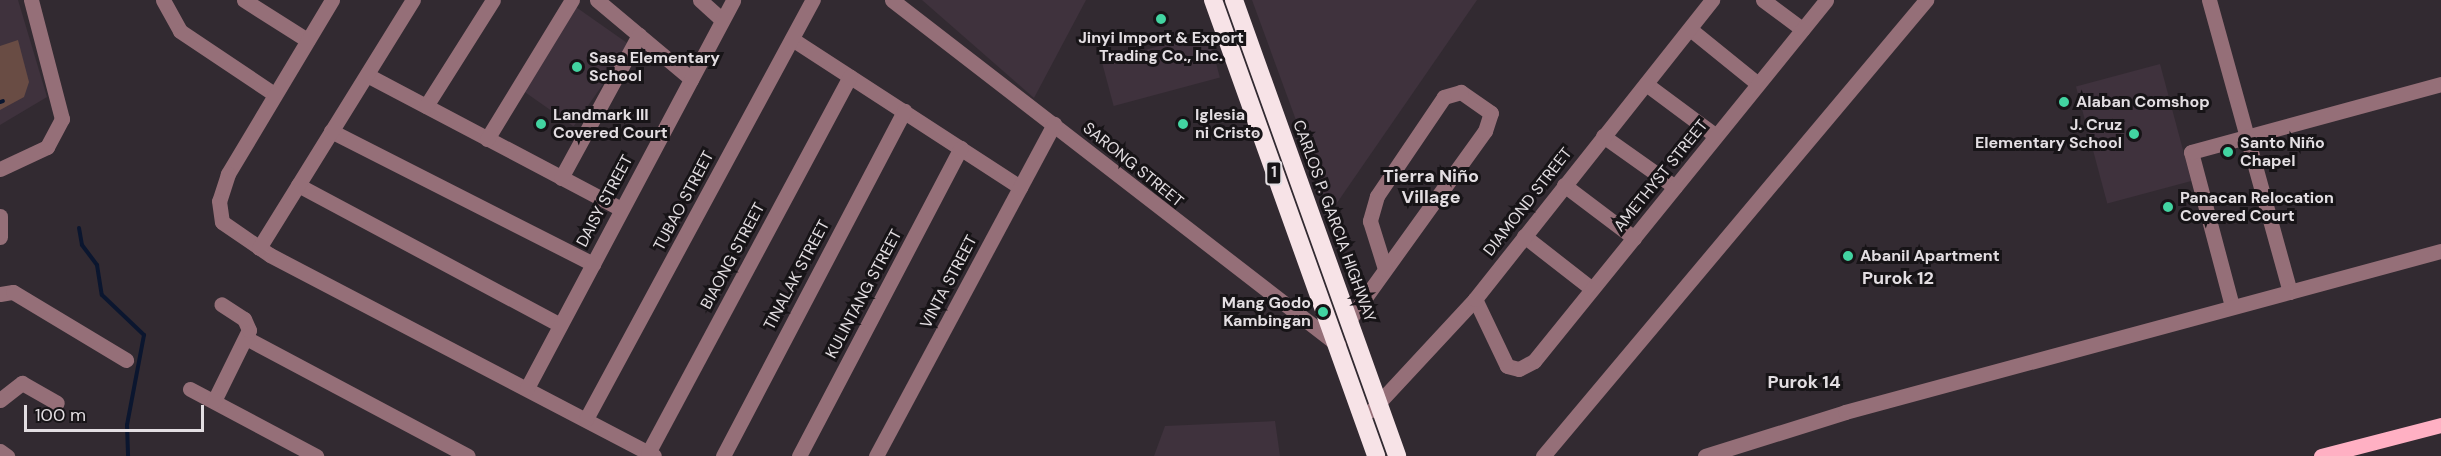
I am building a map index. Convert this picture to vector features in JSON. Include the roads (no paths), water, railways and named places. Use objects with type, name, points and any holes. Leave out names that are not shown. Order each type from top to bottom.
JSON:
[{"type":"highway","name":"1","points":[[1212,0],[1376,456]]},
{"type":"highway","name":"CARLOS P. GARCIA HIGHWAY","points":[[1234,0],[1397,456]]},
{"type":"main road","points":[[2321,456],[2441,425]]},
{"type":"street","points":[[0,169],[47,147],[62,119],[31,0]]},
{"type":"street","points":[[163,0],[187,37],[274,94]]},
{"type":"street","points":[[332,0],[228,174],[219,201],[222,222],[259,248],[651,454]]},
{"type":"street","points":[[259,248],[413,0]]},
{"type":"street","points":[[426,106],[493,0]]},
{"type":"street","points":[[487,139],[572,0]]},
{"type":"street","points":[[597,0],[691,78]]},
{"type":"street","points":[[700,0],[722,20]]},
{"type":"street","name":"DAISY STREET","points":[[527,388],[733,0]]},
{"type":"street","name":"TUBAO STREET","points":[[586,419],[813,0]]},
{"type":"street","name":"SARONG STREET","points":[[892,0],[1336,345]]},
{"type":"street","name":"DIAMOND STREET","points":[[1361,414],[1380,406],[1475,299],[1712,0]]},
{"type":"street","points":[[1763,0],[1802,29]]},
{"type":"street","name":"AMETHYST STREET","points":[[1475,299],[1500,358],[1519,369],[1534,361],[1826,0]]},
{"type":"street","points":[[1543,456],[1926,0]]},
{"type":"street","points":[[2209,0],[2245,137],[2290,292]]},
{"type":"street","points":[[252,2],[307,40]]},
{"type":"street","points":[[1690,29],[1758,84]]},
{"type":"street","points":[[561,178],[639,36]]},
{"type":"street","points":[[792,39],[1020,187]]},
{"type":"street","points":[[367,75],[621,210]]},
{"type":"street","name":"BIAONG STREET","points":[[651,454],[850,76]]},
{"type":"street","points":[[1646,84],[1716,136]]},
{"type":"street","points":[[2232,306],[2190,152],[2441,84]]},
{"type":"street","points":[[1349,320],[1489,124],[1491,112],[1461,92],[1444,97],[1377,196],[1370,221],[1385,269]]},
{"type":"street","name":"TINALAK STREET","points":[[723,456],[904,111]]},
{"type":"street","name":"VINTA STREET","points":[[876,456],[1054,124]]},
{"type":"street","points":[[332,132],[593,264]]},
{"type":"street","points":[[1603,136],[1675,187]]},
{"type":"street","name":"KULINTANG STREET","points":[[799,456],[961,148]]},
{"type":"street","points":[[298,185],[561,325]]},
{"type":"street","points":[[1564,185],[1634,238]]},
{"type":"street","points":[[0,216],[0,237]]},
{"type":"street","points":[[1524,236],[1593,289]]},
{"type":"street","points":[[1705,456],[1845,412],[2232,306],[2441,252]]},
{"type":"street","points":[[0,294],[13,292],[126,360]]},
{"type":"street","points":[[214,401],[246,338],[244,319],[222,304]]},
{"type":"street","points":[[246,338],[468,456]]},
{"type":"street","points":[[1336,345],[1355,339]]},
{"type":"street","points":[[0,400],[21,383],[57,403]]},
{"type":"street","points":[[190,389],[316,456]]},
{"type":"street","points":[[0,451],[7,456]]},
{"type":"waterway","points":[[79,228],[82,245],[97,265],[102,295],[144,335],[127,425],[128,456]]},
{"type":"place","name":"Jinyi Import & Export Trading Co., Inc.","points":[[1161,19]]},
{"type":"place","name":"Sasa Elementary School","points":[[577,67]]},
{"type":"place","name":"Alaban Comshop","points":[[2064,102]]},
{"type":"place","name":"Landmark III Covered Court","points":[[541,124]]},
{"type":"place","name":"Iglesia ni Cristo","points":[[1183,124]]},
{"type":"place","name":"J. Cruz Elementary School","points":[[2134,134]]},
{"type":"place","name":"Santo Niño Chapel","points":[[2228,152]]},
{"type":"place","name":"Panacan Relocation Covered Court","points":[[2168,207]]},
{"type":"place","name":"Abanil Apartment","points":[[1848,256]]},
{"type":"place","name":"Mang Godo Kambingan","points":[[1323,312]]},
{"type":"district","name":"Tierra Niño Village","points":[[1431,187]]},
{"type":"district","name":"Purok 12","points":[[1898,278]]},
{"type":"district","name":"Purok 14","points":[[1804,382]]}]
